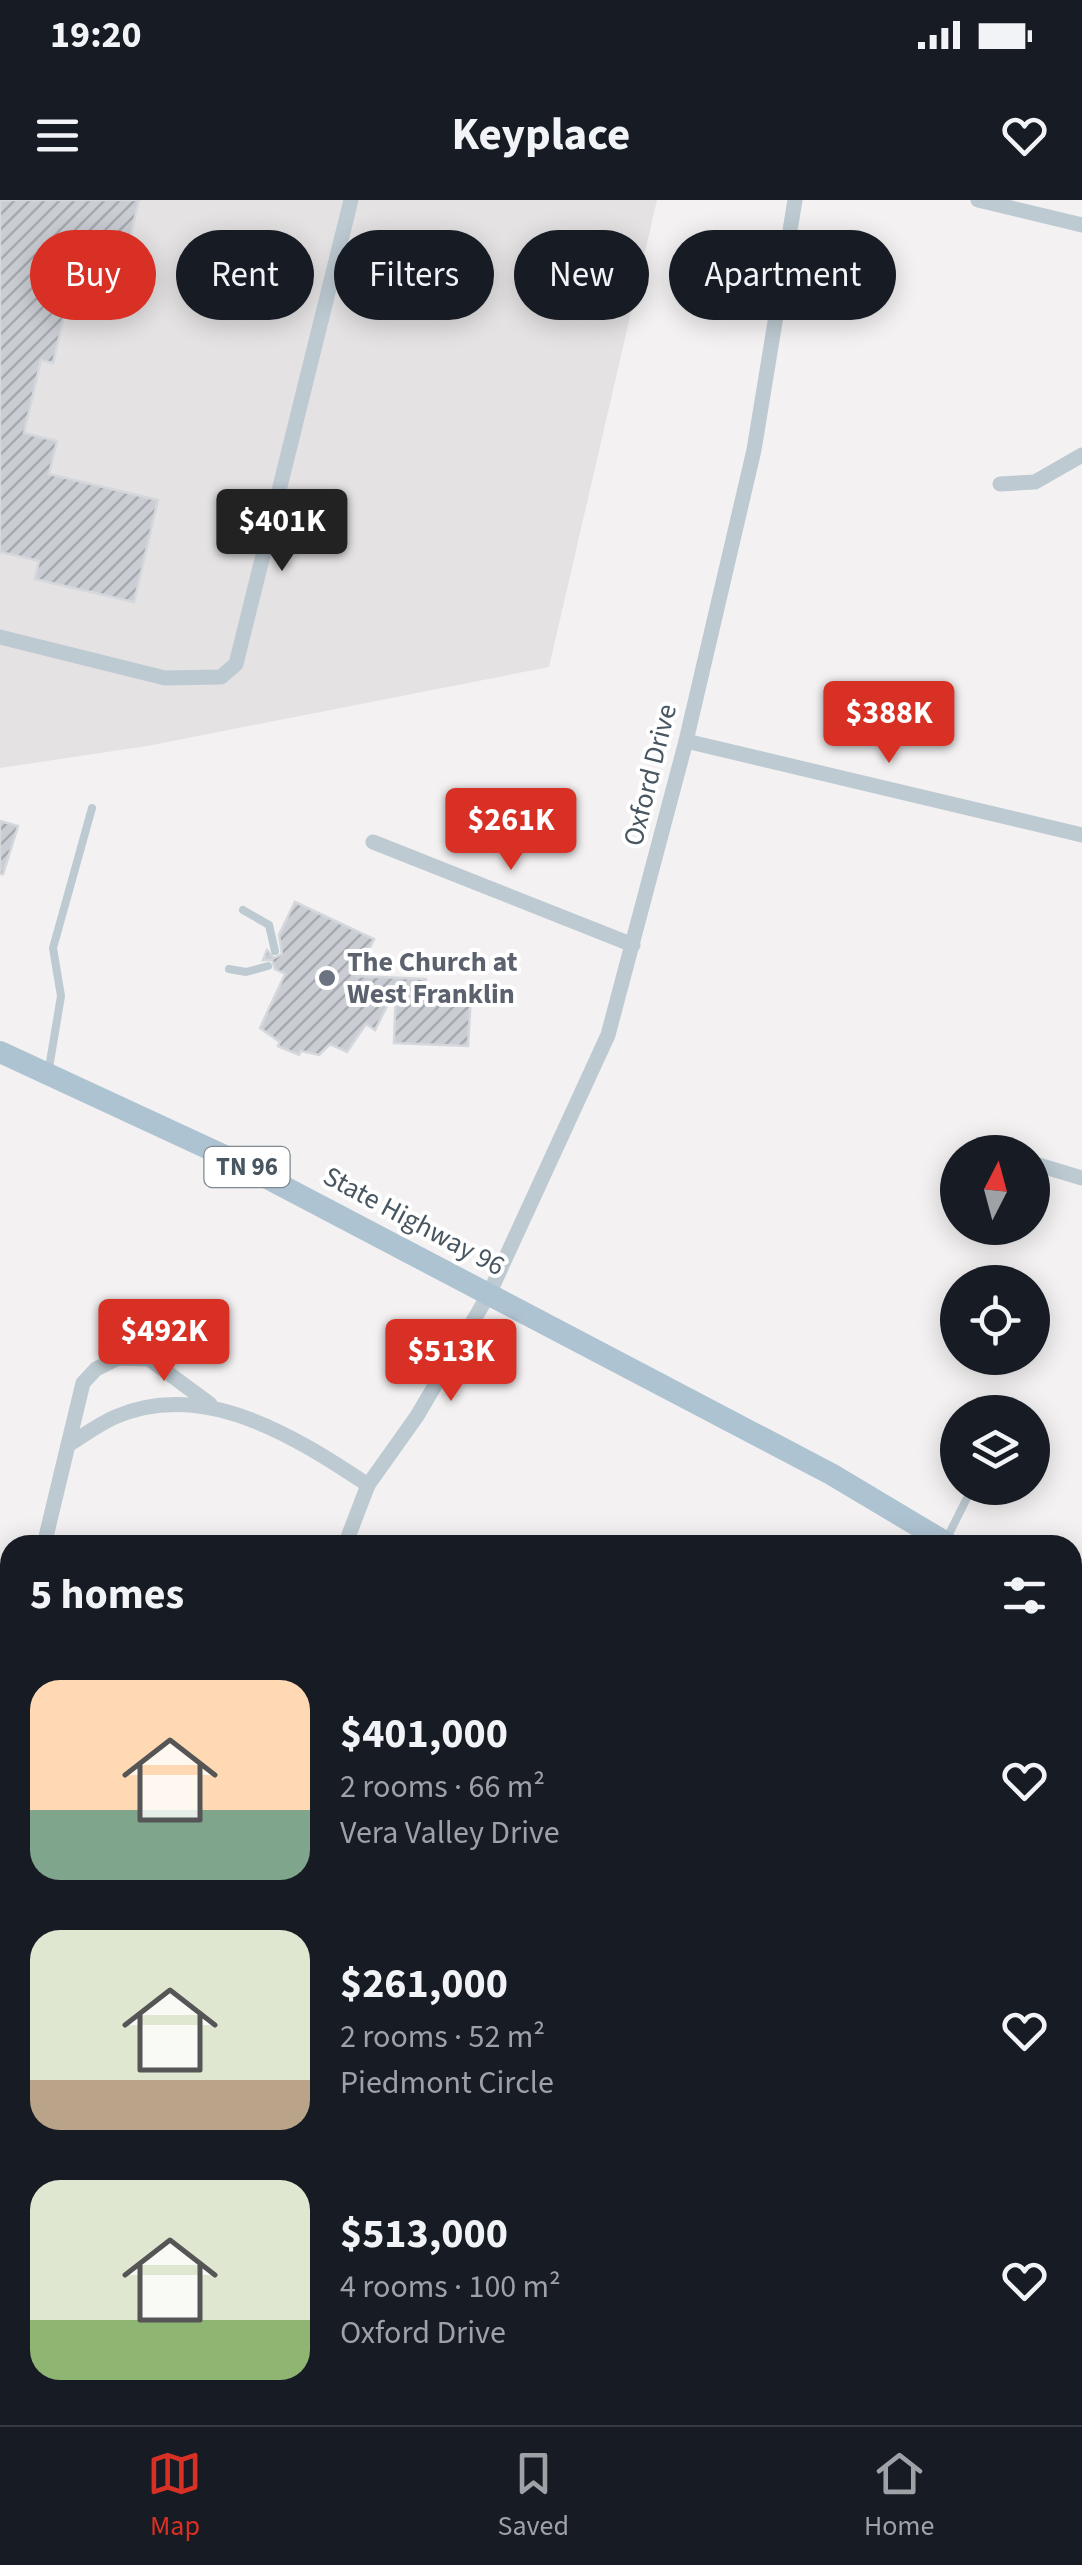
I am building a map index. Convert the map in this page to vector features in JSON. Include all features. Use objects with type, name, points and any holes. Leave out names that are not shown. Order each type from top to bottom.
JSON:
[{"type":"main road","name":"State Highway 96","points":[[0,1052],[229,1158],[832,1474],[932,1535]]},
{"type":"street","points":[[0,636],[165,678],[221,677],[236,664],[351,200]]},
{"type":"street","name":"Oxford Drive","points":[[350,1535],[368,1485],[418,1416],[489,1294],[608,1035],[686,741],[754,450],[796,200]]},
{"type":"street","points":[[978,200],[1082,225]]},
{"type":"street","points":[[1000,484],[1035,482],[1082,455]]},
{"type":"street","points":[[686,741],[1082,835]]},
{"type":"street","points":[[373,842],[633,945]]},
{"type":"street","points":[[1050,1168],[1082,1178]]},
{"type":"street","points":[[46,1535],[83,1383],[96,1369],[118,1358],[149,1359],[210,1404],[313,1449],[368,1485]]},
{"type":"street","points":[[68,1446],[116,1416],[158,1406],[210,1404]]},
{"type":"lane","points":[[48,1073],[61,996],[53,948],[92,808]]},
{"type":"lane","points":[[243,910],[269,925],[275,951]]},
{"type":"lane","points":[[230,969],[246,972],[268,966]]},
{"type":"lane","points":[[951,1535],[964,1505]]},
{"type":"shaded area","points":[[0,200],[657,200],[649,235],[649,230],[514,230],[514,320],[629,320],[549,667],[147,746],[0,768]]},
{"type":"building","points":[[0,200],[139,200],[132,230],[30,230],[30,320],[63,320],[53,363],[41,360],[24,433],[57,441],[49,474],[158,500],[134,602],[35,579],[39,561],[0,552]]},
{"type":"building","points":[[0,821],[18,826],[3,874],[0,874]]},
{"type":"building","name":"The Church at West Franklin","points":[[295,902],[374,939],[356,976],[426,979],[425,993],[471,995],[468,1046],[394,1043],[396,988],[375,1030],[366,1024],[347,1052],[330,1044],[319,1055],[301,1051],[299,1055],[278,1046],[280,1042],[260,1028],[285,974],[275,969],[272,960],[263,960],[267,950],[274,958],[282,954],[279,935]]},
{"type":"place","name":"The Church at West Franklin","points":[[327,978]]}]
